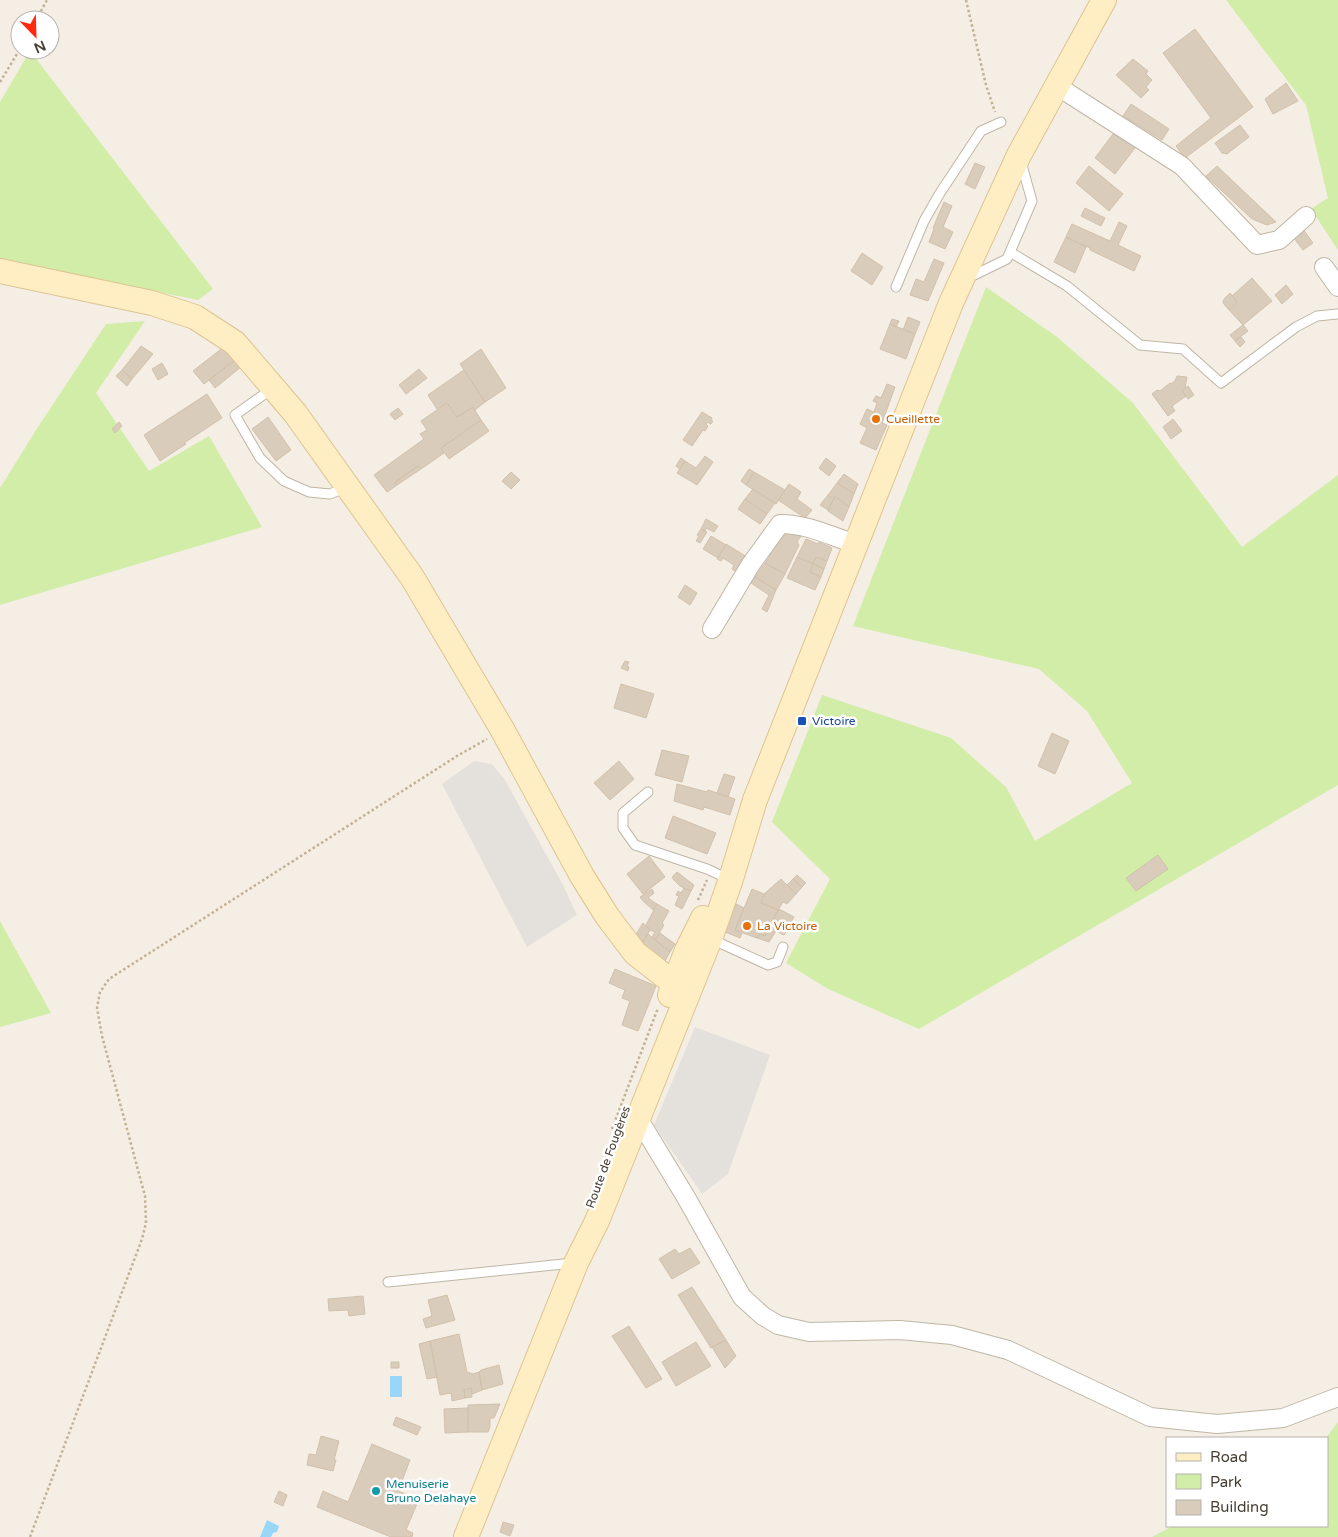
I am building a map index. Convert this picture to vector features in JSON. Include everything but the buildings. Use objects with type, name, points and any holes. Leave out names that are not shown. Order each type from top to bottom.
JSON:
[{"type":"main road","points":[[655,1055],[698,970],[703,936],[730,882],[748,821],[812,652],[960,281],[1019,155],[1104,0]]},
{"type":"main road","points":[[0,271],[152,303],[195,318],[236,343],[295,413],[412,577],[502,730],[582,876],[607,916],[635,953],[666,978],[675,982],[698,970]]},
{"type":"main road","name":"Route de Fougères","points":[[466,1537],[576,1262],[585,1220],[626,1130],[655,1055],[675,982],[687,950],[703,936],[720,875],[748,821]]},
{"type":"street","points":[[1057,86],[1182,166],[1257,245],[1278,240],[1306,216]]},
{"type":"street","points":[[1324,267],[1338,287]]},
{"type":"street","points":[[712,629],[751,564],[780,524],[794,524],[816,529],[856,544]]},
{"type":"street","points":[[626,1130],[644,1128],[687,1199],[742,1297],[763,1316],[778,1325],[809,1332],[900,1330],[952,1335],[1008,1350],[1150,1417],[1216,1424],[1282,1418],[1338,1397]]},
{"type":"lane","points":[[896,286],[924,221],[940,192],[980,131],[1001,122]]},
{"type":"lane","points":[[960,281],[1008,259],[1032,202],[1019,155]]},
{"type":"lane","points":[[1010,252],[1067,286],[1140,345],[1183,349],[1221,383],[1296,327],[1317,316],[1338,314]]},
{"type":"lane","points":[[273,387],[235,415],[260,458],[284,481],[309,492],[330,494],[348,487]]},
{"type":"lane","points":[[648,792],[623,813],[623,828],[635,845],[720,875]]},
{"type":"lane","points":[[703,936],[768,965],[777,962],[783,947]]},
{"type":"lane","points":[[388,1282],[576,1262]]},
{"type":"path","points":[[966,0],[986,85],[994,111],[1001,122]]},
{"type":"path","points":[[0,82],[13,60]]},
{"type":"path","points":[[30,1537],[127,1283],[146,1223],[145,1196],[102,1036],[97,1008],[100,992],[109,979],[457,756],[502,730]]},
{"type":"green space","points":[[1226,0],[1338,0],[1338,250],[1311,209],[1328,198],[1306,105]]},
{"type":"green space","points":[[25,60],[37,60],[213,289],[198,300],[0,260],[0,102]]},
{"type":"green space","points":[[986,287],[1057,337],[1133,403],[1242,547],[1338,475],[1338,785],[919,1029],[828,989],[786,963],[830,879],[772,822],[822,695],[951,738],[1006,787],[1035,841],[1132,783],[1087,711],[1039,669],[853,626]]},
{"type":"green space","points":[[145,321],[96,393],[149,471],[209,436],[262,527],[0,605],[0,488],[106,324]]},
{"type":"green space","points":[[0,921],[51,1013],[0,1027]]},
{"type":"green space","points":[[1338,1422],[1338,1537],[1152,1537],[1171,1527],[1328,1527],[1327,1437]]},
{"type":"shaded area","points":[[474,761],[492,764],[505,780],[563,885],[577,915],[527,947],[442,784]]},
{"type":"shaded area","points":[[695,1027],[770,1055],[728,1174],[702,1194],[654,1125]]},
{"type":"water","points":[[390,1376],[402,1376],[402,1397],[390,1397]]},
{"type":"water","points":[[267,1520],[279,1526],[277,1532],[273,1533],[271,1537],[260,1537]]},
{"type":"place","name":"Cueillette","points":[[876,419]]},
{"type":"place","name":"Victoire","points":[[802,721]]},
{"type":"place","name":"La Victoire","points":[[747,926]]},
{"type":"place","name":"Menuiserie Bruno Delahaye","points":[[376,1491]]}]
